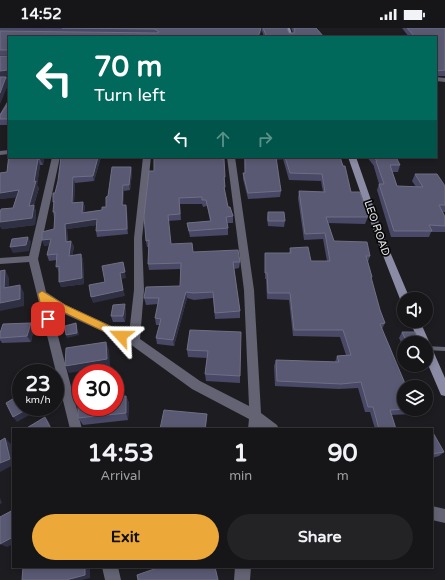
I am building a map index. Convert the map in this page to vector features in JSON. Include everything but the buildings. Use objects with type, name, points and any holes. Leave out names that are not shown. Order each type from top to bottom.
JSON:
[{"type":"street","points":[[0,119],[8,105]]},
{"type":"street","points":[[56,158],[33,259],[76,428]]},
{"type":"street","points":[[134,341],[139,290],[138,238],[147,158]]},
{"type":"street","points":[[231,158],[249,290],[255,416],[254,428]]},
{"type":"street","name":"LEO ROAD","points":[[352,158],[381,240],[402,292]]},
{"type":"street","points":[[0,261],[33,259]]},
{"type":"street","points":[[42,294],[62,308],[134,341],[196,385],[255,416],[272,428]]},
{"type":"street","points":[[433,363],[445,390]]},
{"type":"street","points":[[433,513],[445,516]]},
{"type":"street","points":[[110,568],[113,580]]},
{"type":"street","points":[[242,580],[243,568]]},
{"type":"lane","points":[[433,348],[445,349]]},
{"type":"route","points":[[48,319],[42,294],[62,308],[121,336]]}]
